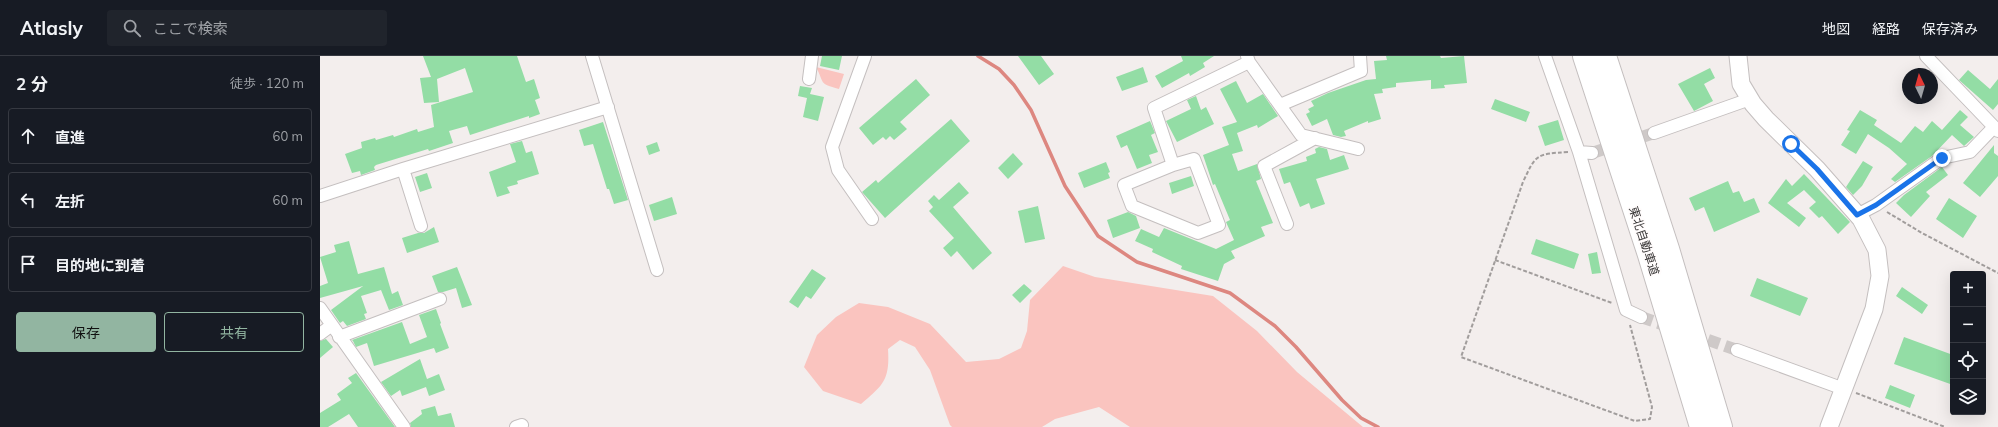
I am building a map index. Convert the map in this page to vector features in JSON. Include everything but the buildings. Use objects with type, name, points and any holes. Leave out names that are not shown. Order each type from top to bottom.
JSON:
[{"type":"highway","name":"東北自動車道","points":[[1584,56],[1649,255],[1700,427]]},
{"type":"highway","name":"東北自動車道","points":[[1605,56],[1668,250],[1721,427]]},
{"type":"street","points":[[592,56],[657,270]]},
{"type":"street","points":[[809,79],[812,56]]},
{"type":"street","points":[[864,56],[832,147],[838,170],[872,219]]},
{"type":"street","points":[[1280,105],[1361,71],[1360,56]]},
{"type":"street","points":[[1545,56],[1579,152],[1626,310],[1641,317]]},
{"type":"street","points":[[1738,56],[1741,84],[1750,99],[1766,119],[1817,169],[1857,215],[1877,250],[1880,276],[1874,309],[1830,427]]},
{"type":"street","points":[[1857,215],[1876,205],[1942,158],[1970,152],[1996,129],[1926,56]]},
{"type":"street","points":[[1173,165],[1154,108],[1248,59],[1301,135],[1358,149]]},
{"type":"street","points":[[1654,133],[1750,99]]},
{"type":"street","points":[[320,196],[403,169],[608,107]]},
{"type":"street","points":[[1287,224],[1264,166],[1315,138]]},
{"type":"street","points":[[1579,152],[1592,152]]},
{"type":"street","points":[[1194,159],[1219,225],[1198,233],[1132,206],[1124,185],[1173,165],[1194,159]]},
{"type":"street","points":[[403,169],[421,226]]},
{"type":"street","points":[[339,337],[440,299]]},
{"type":"street","points":[[320,308],[339,337],[404,427]]},
{"type":"street","points":[[320,334],[332,325]]},
{"type":"street","points":[[1737,350],[1844,389]]},
{"type":"path","points":[[1495,260],[1616,304],[1626,310],[1652,407],[1650,419],[1635,421],[1461,356],[1495,260],[1523,182],[1534,160],[1548,153],[1579,152]]},
{"type":"path","points":[[1876,205],[1922,233],[1998,273]]},
{"type":"path","points":[[1844,389],[1945,427]]},
{"type":"shaded area","points":[[816,67],[844,74],[839,89],[825,84]]},
{"type":"shaded area","points":[[1063,266],[1095,277],[1213,296],[1257,331],[1297,372],[1363,427],[1130,427],[1099,407],[1055,419],[1042,427],[952,427],[930,370],[915,347],[900,340],[888,349],[888,368],[884,381],[875,392],[861,404],[823,391],[804,367],[817,335],[836,317],[859,303],[888,307],[930,324],[966,362],[999,359],[1021,348],[1027,331],[1030,300]]},
{"type":"waterway","points":[[978,56],[999,69],[1014,85],[1031,110],[1065,186],[1098,236],[1137,262],[1230,293],[1275,326],[1296,347],[1342,400],[1361,418],[1378,427]]},
{"type":"tunnel","points":[[1592,153],[1654,133]]},
{"type":"tunnel","points":[[1641,317],[1673,328]]},
{"type":"tunnel","points":[[1691,334],[1737,350]]},
{"type":"route","points":[[1791,144],[1817,169],[1857,215],[1876,205],[1942,158]]}]
